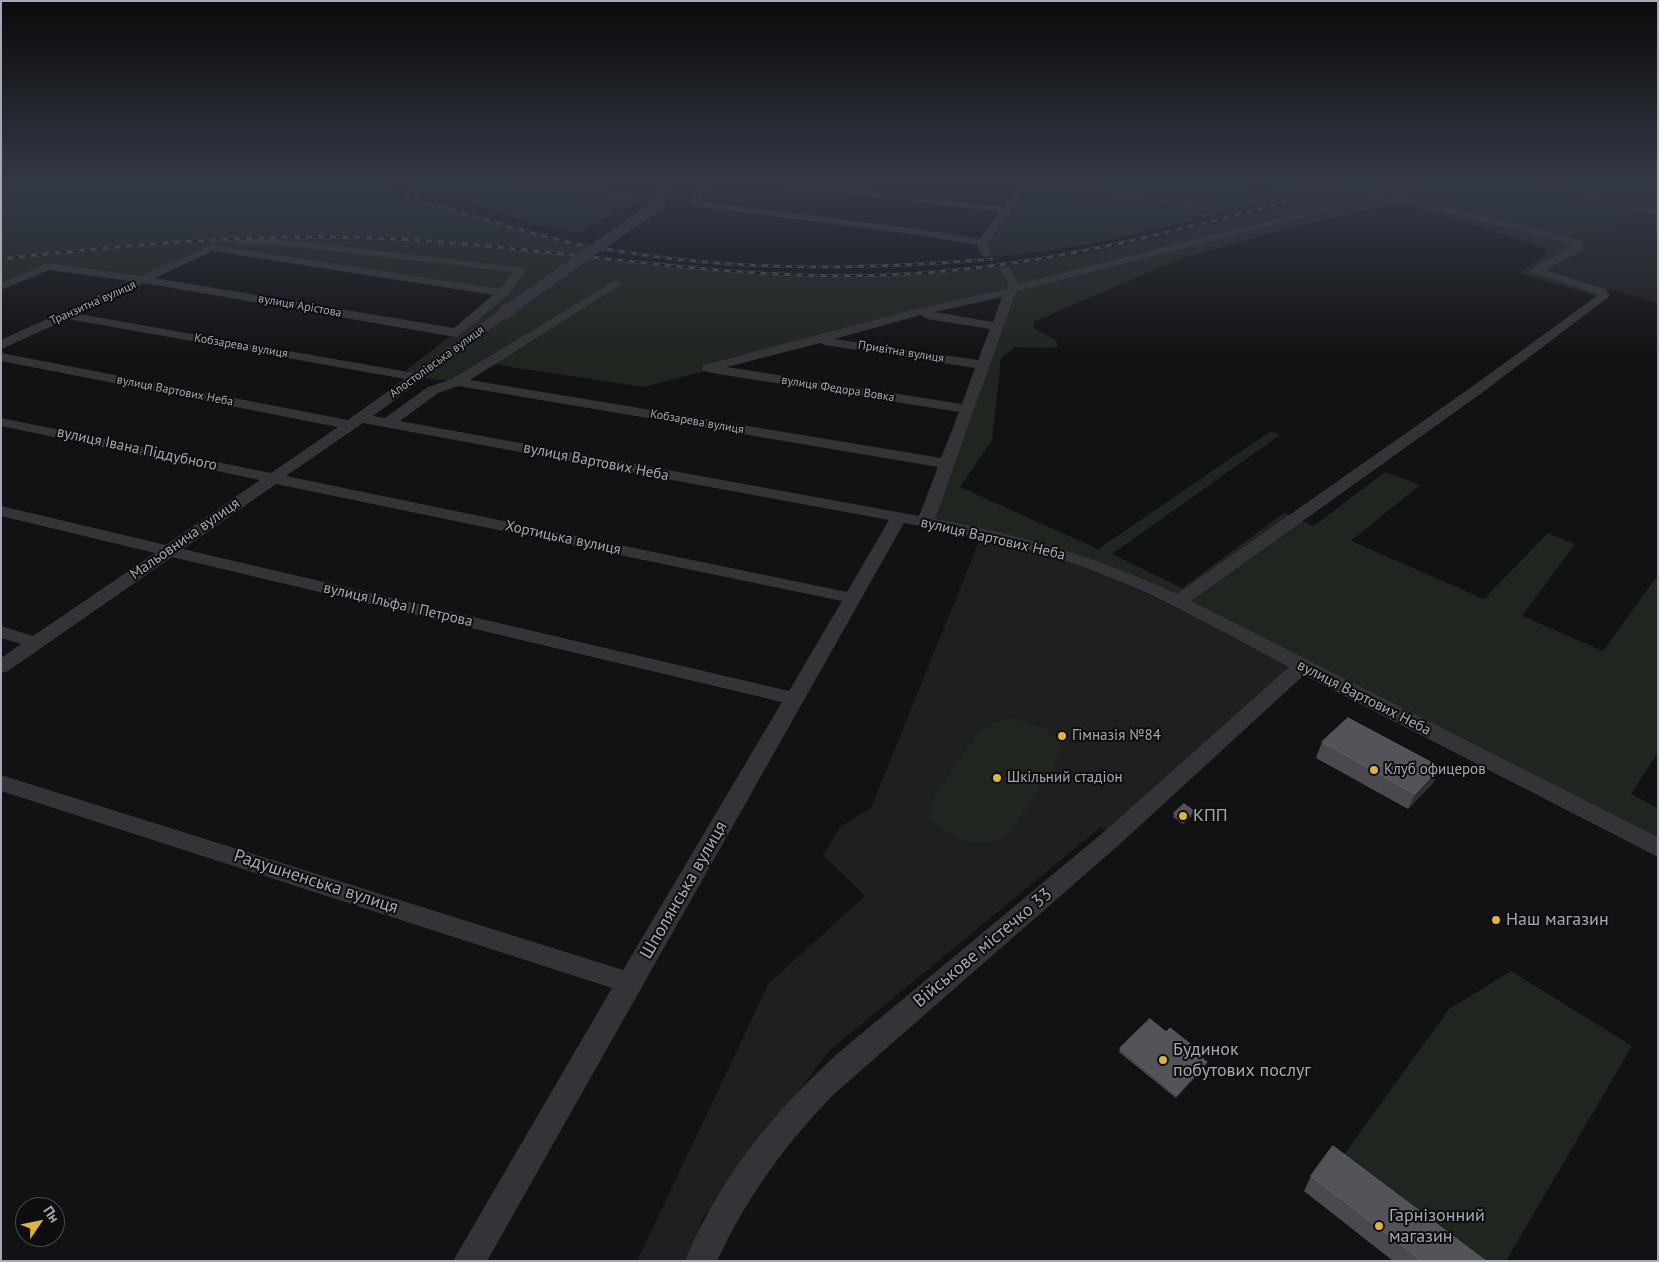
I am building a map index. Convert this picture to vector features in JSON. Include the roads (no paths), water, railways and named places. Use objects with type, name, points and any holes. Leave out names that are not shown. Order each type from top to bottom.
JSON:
[{"type":"street","points":[[216,245],[277,242],[521,270],[503,293],[401,375]]},
{"type":"street","name":"Апостолівська вулиця","points":[[360,418],[605,242]]},
{"type":"street","points":[[977,242],[983,243],[982,247],[987,255]]},
{"type":"street","name":"Привітна вулиця","points":[[709,368],[916,313],[1198,242]]},
{"type":"street","points":[[1178,602],[1478,390],[1604,296],[1600,291],[1535,271],[1579,248],[1578,243],[1574,242]]},
{"type":"street","points":[[216,245],[503,293]]},
{"type":"street","name":"Транзитна вулиця","points":[[1,345],[216,245]]},
{"type":"street","points":[[1,287],[48,266],[144,280]]},
{"type":"street","points":[[925,523],[1012,290],[1013,280],[1005,269]]},
{"type":"street","name":"вулиця Арістова","points":[[144,280],[456,332]]},
{"type":"street","points":[[389,422],[424,395],[453,383],[616,283]]},
{"type":"street","name":"Привітна вулиця","points":[[916,313],[997,326]]},
{"type":"street","name":"Кобзарева вулиця","points":[[67,315],[416,377]]},
{"type":"street","name":"Привітна вулиця","points":[[819,340],[983,365]]},
{"type":"street","name":"вулиця Вартових Неба","points":[[1,358],[389,422],[1022,543],[1072,558],[1134,581],[1178,602],[1658,848]]},
{"type":"street","name":"вулиця Федора Вовка","points":[[709,368],[967,409]]},
{"type":"street","name":"Кобзарева вулиця","points":[[453,383],[946,464]]},
{"type":"street","name":"Мальовнича вулиця","points":[[1,667],[360,418]]},
{"type":"street","name":"вулиця Івана Піддубного","points":[[1,422],[273,477]]},
{"type":"street","name":"Хортицька вулиця","points":[[273,477],[852,598]]},
{"type":"street","name":"вулиця Ільфа І Петрова","points":[[1,511],[795,699]]},
{"type":"street","name":"Шполянська вулиця","points":[[469,1261],[899,518]]},
{"type":"street","points":[[1,632],[36,643]]},
{"type":"street","name":"Військове містечко 33","points":[[701,1261],[714,1233],[759,1158],[818,1091],[847,1063],[1113,838],[1302,666]]},
{"type":"street","name":"Радушненська вулиця","points":[[1,783],[630,983]]},
{"type":"railway","points":[[1,259],[185,242]]},
{"type":"railway","points":[[443,242],[702,269],[824,276],[946,271],[1006,264],[1123,242]]},
{"type":"railway","points":[[566,242],[607,250]]},
{"type":"railway","points":[[601,248],[698,261],[796,267],[845,267],[992,259]]},
{"type":"place","name":"Гімназія №84","points":[[1062,736]]},
{"type":"place","name":"Клуб офицеров","points":[[1374,770]]},
{"type":"place","name":"Шкільний стадіон","points":[[997,778]]},
{"type":"place","name":"КПП","points":[[1183,816]]},
{"type":"place","name":"Наш магазин","points":[[1496,920]]},
{"type":"place","name":"Будинок побутових послуг","points":[[1163,1060]]},
{"type":"place","name":"Гарнізонний магазин","points":[[1379,1226]]}]
